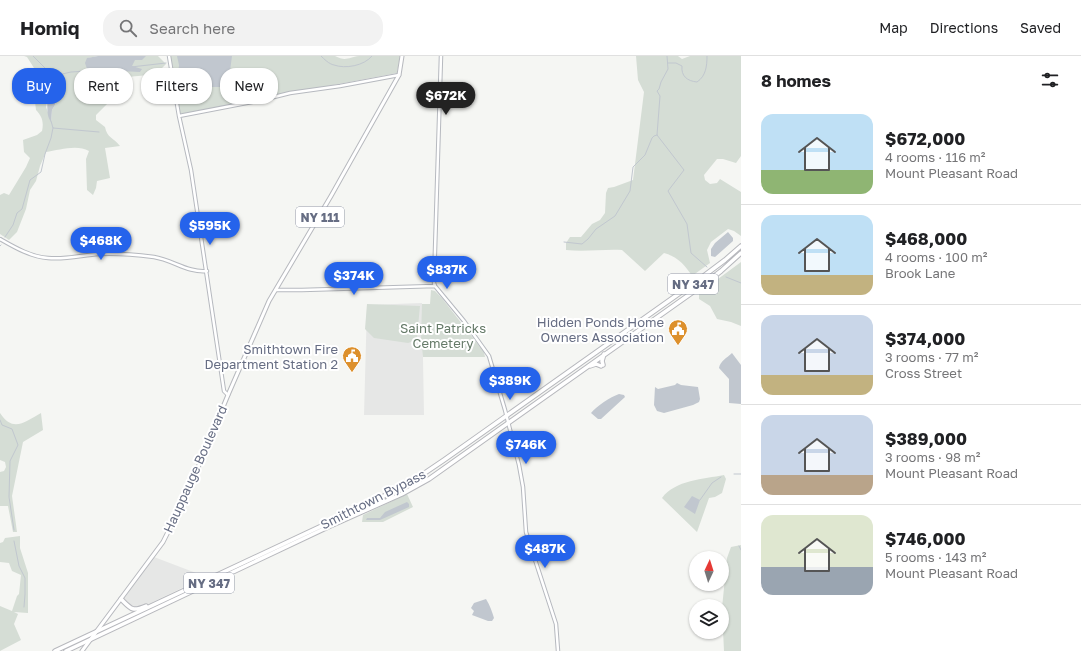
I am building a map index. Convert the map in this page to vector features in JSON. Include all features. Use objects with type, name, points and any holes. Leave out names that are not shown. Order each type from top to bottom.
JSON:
[{"type":"highway","name":"Smithtown Bypass","points":[[55,651],[406,485],[507,416],[710,272],[741,246]]},
{"type":"highway","name":"Smithtown Bypass","points":[[66,651],[409,490],[436,474],[509,423],[708,281],[741,253]]},
{"type":"highway","points":[[585,368],[596,364],[602,366],[602,361],[605,354]]},
{"type":"highway","points":[[121,599],[130,608],[136,610],[154,603],[156,604]]},
{"type":"main road","name":"NY 111","points":[[276,290],[399,75],[402,56]]},
{"type":"main road","name":"Hauppauge Boulevard","points":[[82,651],[163,542],[187,494],[269,301],[276,290]]},
{"type":"street","points":[[169,56],[179,116],[191,170],[224,391],[228,395]]},
{"type":"street","points":[[441,56],[436,200],[435,286],[489,354],[509,423],[521,478],[526,532],[556,624],[558,651]]},
{"type":"street","points":[[179,116],[290,93],[340,86],[399,75]]},
{"type":"street","points":[[0,239],[22,250],[46,258],[121,254],[154,257],[193,271],[207,271]]},
{"type":"street","points":[[276,290],[435,286]]},
{"type":"shaded area","points":[[98,56],[146,56],[142,60],[135,60],[132,66],[141,69],[140,72],[133,72],[133,68],[87,68],[85,63],[87,58]]},
{"type":"shaded area","points":[[177,56],[232,56],[230,68],[220,68],[220,87],[212,87],[212,68],[179,68]]},
{"type":"shaded area","points":[[47,104],[55,104],[52,110],[51,122],[48,114]]},
{"type":"shaded area","points":[[728,232],[733,238],[733,241],[715,257],[711,256],[711,249],[715,243]]},
{"type":"shaded area","points":[[422,303],[424,415],[364,415],[367,305]]},
{"type":"shaded area","points":[[732,353],[741,365],[741,404],[729,403],[729,379],[719,368],[722,361]]},
{"type":"shaded area","points":[[677,383],[681,385],[698,387],[699,402],[664,413],[657,411],[654,405],[655,387],[658,389],[675,385]]},
{"type":"shaded area","points":[[619,394],[624,395],[625,397],[601,419],[598,419],[591,413],[604,402]]},
{"type":"shaded area","points":[[692,496],[700,500],[695,514],[684,507]]},
{"type":"shaded area","points":[[407,502],[409,507],[380,520],[366,520],[367,518],[380,518],[385,512]]},
{"type":"shaded area","points":[[154,557],[204,576],[203,578],[138,609],[132,608],[123,600]]},
{"type":"shaded area","points":[[486,599],[494,618],[492,621],[472,615],[474,611],[471,608],[474,603]]},
{"type":"green space","points":[[24,56],[98,56],[88,58],[91,68],[74,68],[74,104],[107,104],[96,115],[96,120],[105,127],[109,135],[120,146],[105,148],[110,178],[97,181],[93,195],[87,190],[86,159],[89,151],[74,148],[46,152],[36,181],[30,190],[26,209],[17,232],[9,240],[0,234],[0,195],[4,193],[9,195],[30,158],[24,152],[23,140],[37,135],[42,131],[42,119],[36,110],[35,104],[46,104],[46,107],[51,121],[52,110],[55,104],[66,104],[66,68],[34,68],[27,57]]},
{"type":"green space","points":[[112,56],[158,56],[166,64],[162,68],[141,68],[141,76],[133,76],[133,68],[106,68]]},
{"type":"green space","points":[[170,56],[335,56],[345,59],[359,56],[400,56],[397,73],[278,95],[278,68],[220,68],[220,104],[233,104],[180,114],[178,104],[212,104],[212,68],[172,68]]},
{"type":"green space","points":[[636,56],[678,56],[682,59],[690,56],[741,56],[741,156],[736,163],[723,159],[717,159],[704,175],[705,180],[710,184],[717,183],[720,179],[741,192],[741,236],[728,229],[711,242],[707,250],[710,263],[692,276],[681,262],[664,253],[645,271],[622,250],[566,250],[566,243],[570,237],[581,237],[592,224],[600,220],[605,213],[606,193],[608,188],[633,180],[644,92],[638,80]]},
{"type":"green space","points":[[741,262],[741,326],[717,319],[710,306],[699,299],[699,293]]},
{"type":"green space","name":"Saint Patricks Cemetery","points":[[431,290],[435,291],[441,297],[484,352],[485,357],[423,357],[421,339],[422,304],[430,304]]},
{"type":"green space","points":[[367,304],[420,306],[417,337],[414,341],[408,343],[374,338],[365,329]]},
{"type":"green space","points":[[0,413],[10,423],[19,424],[41,413],[43,430],[23,442],[12,496],[17,532],[13,532],[8,506],[0,506],[0,472],[4,471],[6,467],[5,462],[0,460]]},
{"type":"green space","points":[[724,475],[726,479],[722,493],[715,497],[709,498],[697,532],[662,498],[674,487],[690,481]]},
{"type":"green space","points":[[407,494],[413,507],[383,522],[362,522],[363,515]]},
{"type":"green space","points":[[20,536],[20,548],[28,573],[28,613],[14,612],[18,614],[14,624],[21,640],[0,651],[0,606],[12,611],[19,594],[21,575],[12,571],[9,563],[0,562],[0,543],[3,542],[5,538]]},
{"type":"green space","points":[[741,545],[741,651],[724,651],[723,639],[729,639],[729,599],[723,599],[724,591],[729,591],[729,552],[731,547]]},
{"type":"waterway","points":[[33,56],[45,68]]},
{"type":"waterway","points":[[321,56],[330,64],[343,67],[354,66],[364,62],[372,56]]},
{"type":"waterway","points":[[667,56],[668,69],[657,91],[660,96],[657,135],[684,170],[668,191],[687,224],[691,253],[707,267]]},
{"type":"waterway","points":[[668,63],[676,63],[682,66],[685,77],[697,82],[704,74],[707,56]]},
{"type":"waterway","points":[[131,67],[166,63]]},
{"type":"waterway","points":[[66,73],[74,72]]},
{"type":"waterway","points":[[51,121],[53,128],[99,132]]},
{"type":"waterway","points":[[5,237],[13,225],[17,213],[22,209],[30,180],[41,172],[53,128]]},
{"type":"waterway","points":[[564,242],[582,244],[596,229],[615,216],[630,191],[633,167],[645,155],[652,138],[657,135]]},
{"type":"waterway","points":[[726,277],[741,283]]},
{"type":"waterway","points":[[0,420],[2,425],[12,429],[18,445],[10,461],[9,497],[14,530]]},
{"type":"waterway","points":[[734,474],[741,474]]},
{"type":"waterway","points":[[700,500],[712,483],[721,477]]},
{"type":"waterway","points":[[14,541],[19,566],[25,578],[24,607]]},
{"type":"waterway","points":[[739,546],[741,550]]},
{"type":"place","name":"Hidden Ponds Home Owners Association","points":[[678,346]]},
{"type":"place","name":"Smithtown Fire Department Station 2","points":[[352,373]]}]
